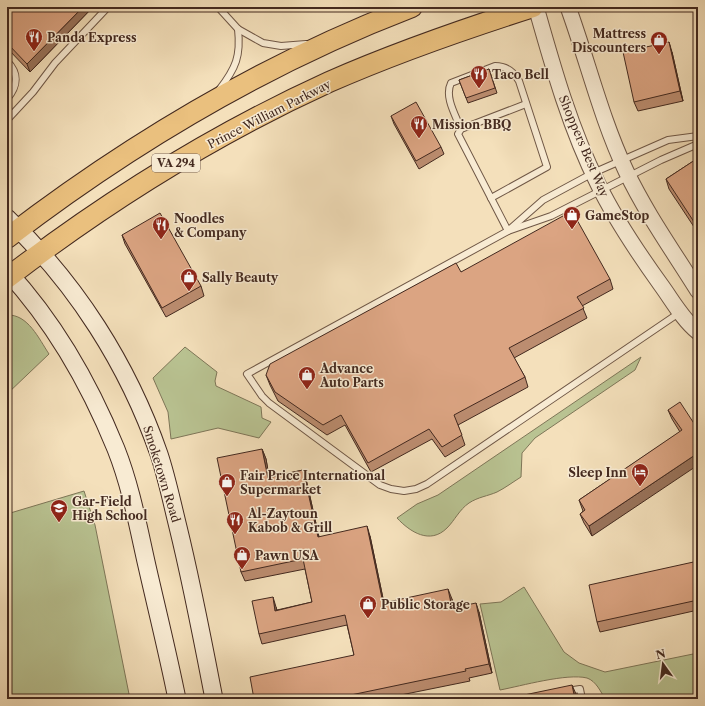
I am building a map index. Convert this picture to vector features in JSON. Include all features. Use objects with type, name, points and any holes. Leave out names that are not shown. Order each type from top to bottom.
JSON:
[{"type":"highway","name":"VA 294","points":[[11,228],[103,168],[210,102],[265,72],[331,40],[412,7]]},
{"type":"highway","name":"Prince William Parkway","points":[[8,275],[130,191],[251,121],[329,82],[459,32],[533,7]]},
{"type":"main road","name":"Smoketown Road","points":[[11,228],[42,253],[69,287],[108,344],[144,415],[159,455],[170,493],[187,565],[214,699]]},
{"type":"main road","points":[[8,275],[59,338],[100,412],[116,450],[141,534],[177,699]]},
{"type":"street","name":"Shoppers Best Way","points":[[536,7],[553,70],[568,114],[601,190],[647,267],[680,312],[698,332]]},
{"type":"street","points":[[568,7],[597,98],[621,160],[639,196],[698,291]]},
{"type":"lane","points":[[7,120],[33,92],[55,63],[108,7]]},
{"type":"lane","points":[[218,7],[238,29],[263,43],[274,46],[290,46],[331,40]]},
{"type":"lane","points":[[210,102],[224,83],[238,59],[238,29]]},
{"type":"lane","points":[[7,61],[14,70],[16,80],[15,88],[7,98]]},
{"type":"lane","points":[[461,129],[448,93],[451,84],[455,81],[495,66],[502,66],[516,74],[547,167],[491,198]]},
{"type":"lane","points":[[508,231],[458,134],[461,129],[526,104]]},
{"type":"lane","points":[[508,231],[542,200],[593,173],[668,140],[698,136]]},
{"type":"lane","points":[[680,312],[427,484],[416,489],[404,491],[391,489],[372,480],[269,403],[262,396],[247,374],[508,231],[551,216],[629,176],[698,144]]},
{"type":"lane","points":[[558,693],[580,689],[582,699]]},
{"type":"green space","points":[[7,315],[14,316],[27,323],[37,335],[49,354],[7,394]]},
{"type":"green space","points":[[185,347],[217,372],[215,381],[216,386],[261,407],[262,418],[271,422],[259,438],[218,428],[171,439],[168,412],[153,378]]},
{"type":"green space","points":[[641,357],[635,370],[535,438],[522,453],[521,477],[497,492],[469,503],[441,533],[434,536],[420,535],[408,528],[397,518],[417,504],[438,495]]},
{"type":"green space","points":[[84,491],[95,525],[130,699],[7,699],[7,514]]},
{"type":"green space","points":[[524,587],[564,652],[579,663],[605,672],[698,653],[698,699],[605,699],[598,687],[590,679],[578,677],[568,677],[531,683],[500,690],[480,604],[501,602]]},
{"type":"building","points":[[12,7],[83,7],[27,64],[7,43],[7,13]]},
{"type":"building","points":[[669,42],[680,91],[634,102],[623,52]]},
{"type":"building","name":"Taco Bell","points":[[489,69],[495,88],[466,98],[459,80]]},
{"type":"building","name":"Mission BBQ","points":[[416,102],[441,147],[416,161],[391,116]]},
{"type":"building","points":[[698,158],[698,228],[666,179]]},
{"type":"building","points":[[572,211],[610,279],[577,297],[584,308],[509,348],[525,377],[454,415],[462,435],[442,447],[429,429],[368,463],[341,415],[323,425],[275,392],[266,375],[270,364],[456,263],[461,272]]},
{"type":"building","points":[[160,213],[201,286],[162,308],[122,235]]},
{"type":"building","name":"Sleep Inn","points":[[680,402],[695,425],[698,423],[698,453],[589,526],[580,514],[585,510],[579,500],[682,430],[668,410]]},
{"type":"building","points":[[262,449],[268,478],[303,470],[318,537],[367,526],[383,603],[448,589],[452,608],[476,603],[489,664],[465,669],[466,671],[346,696],[347,698],[343,699],[254,699],[250,677],[354,655],[345,615],[259,634],[252,601],[273,597],[275,611],[312,602],[303,559],[241,572],[217,458]]},
{"type":"building","points":[[698,561],[698,600],[597,622],[589,585]]},
{"type":"building","points":[[572,685],[575,699],[505,699]]},
{"type":"place","name":"Panda Express","points":[[34,52]]},
{"type":"place","name":"Mattress Discounters","points":[[659,55]]},
{"type":"place","name":"Taco Bell","points":[[479,89]]},
{"type":"place","name":"Mission BBQ","points":[[419,139]]},
{"type":"place","name":"GameStop","points":[[572,230]]},
{"type":"place","name":"Noodles & Company","points":[[161,240]]},
{"type":"place","name":"Sally Beauty","points":[[189,292]]},
{"type":"place","name":"Advance Auto Parts","points":[[307,390]]},
{"type":"place","name":"Sleep Inn","points":[[640,487]]},
{"type":"place","name":"Fair Price International Supermarket","points":[[227,497]]},
{"type":"place","name":"Gar-Field High School","points":[[59,523]]},
{"type":"place","name":"Al-Zaytoun Kabob & Grill","points":[[235,535]]},
{"type":"place","name":"Pawn USA","points":[[242,570]]},
{"type":"place","name":"Public Storage","points":[[368,619]]}]
